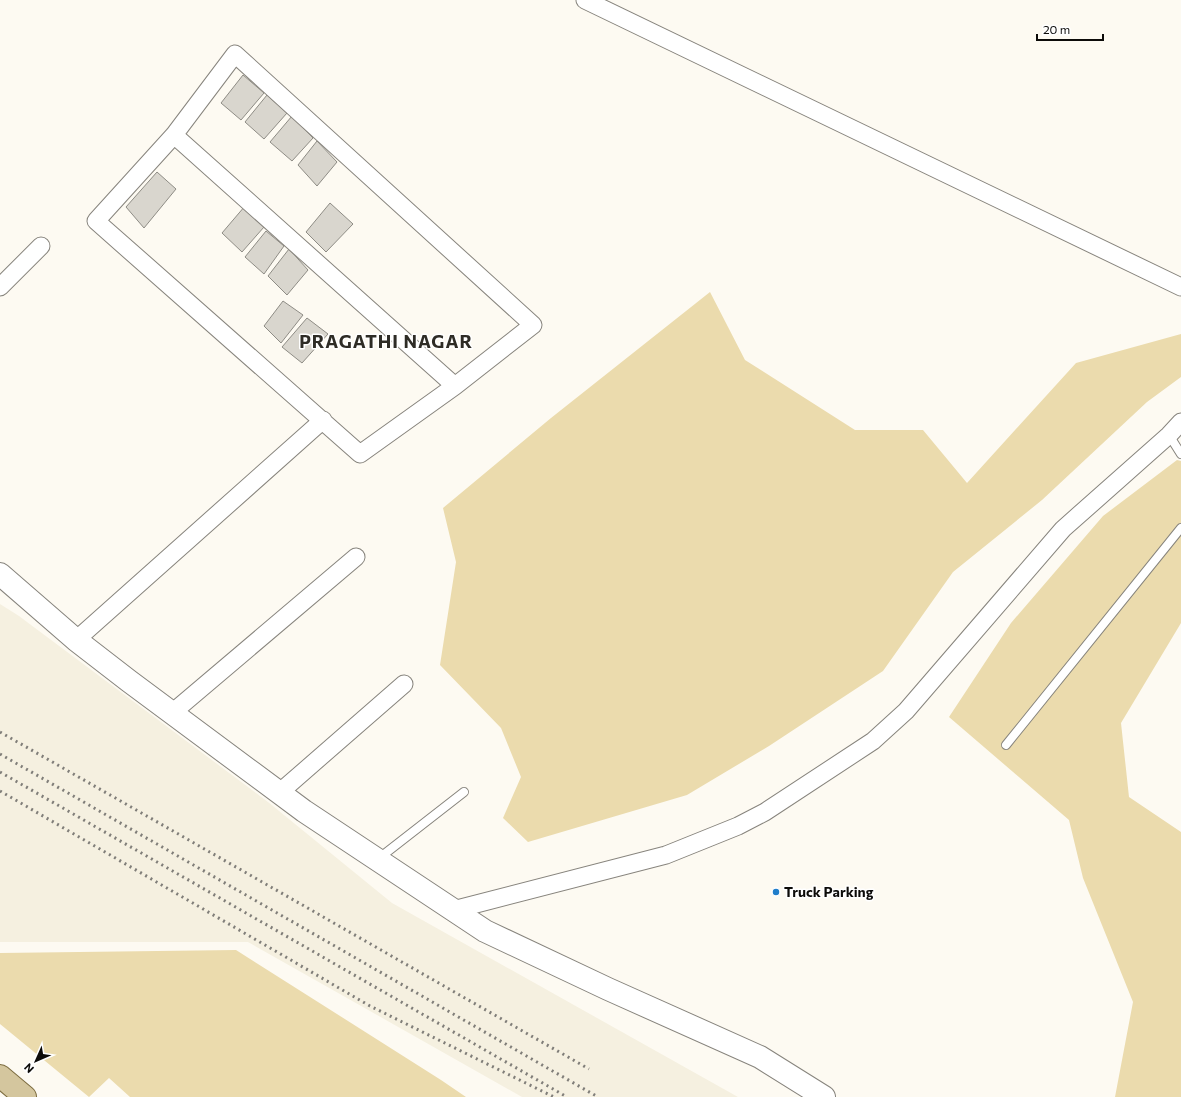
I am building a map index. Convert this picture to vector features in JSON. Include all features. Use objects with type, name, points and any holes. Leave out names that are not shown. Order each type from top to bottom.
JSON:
[{"type":"main road","points":[[0,1076],[25,1097]]},
{"type":"street","points":[[585,0],[1181,286]]},
{"type":"street","points":[[235,54],[533,325],[455,386],[360,454],[96,221],[174,135],[235,54]]},
{"type":"street","points":[[174,135],[455,386]]},
{"type":"street","points":[[0,287],[41,246]]},
{"type":"street","points":[[76,640],[323,420]]},
{"type":"street","points":[[453,910],[666,855],[738,826],[766,812],[873,741],[906,711],[1063,529],[1170,435],[1181,422]]},
{"type":"street","points":[[172,713],[356,557]]},
{"type":"street","points":[[0,574],[76,640],[304,812],[485,932],[760,1057],[824,1097]]},
{"type":"street","points":[[279,793],[404,684]]},
{"type":"lane","points":[[1170,435],[1181,454]]},
{"type":"lane","points":[[1006,745],[1181,528]]},
{"type":"lane","points":[[377,860],[464,792]]},
{"type":"shaded area","points":[[710,292],[745,360],[855,430],[923,430],[967,483],[1076,363],[1181,334],[1181,377],[1147,402],[1042,500],[953,572],[883,671],[769,746],[687,795],[528,842],[503,818],[521,777],[501,728],[440,665],[456,562],[443,508],[551,418]]},
{"type":"shaded area","points":[[1177,460],[1181,461],[1181,623],[1121,723],[1129,797],[1181,832],[1181,1097],[1115,1097],[1133,1002],[1083,878],[1069,820],[949,717],[1011,623],[1103,516]]},
{"type":"shaded area","points":[[0,604],[19,616],[268,802],[392,903],[738,1097],[522,1097],[248,942],[0,942]]},
{"type":"shaded area","points":[[236,950],[466,1097],[130,1097],[109,1078],[89,1097],[0,1024],[0,953]]},
{"type":"building","points":[[243,75],[264,93],[241,120],[221,103]]},
{"type":"building","points":[[267,95],[287,113],[264,139],[245,122]]},
{"type":"building","points":[[292,116],[313,138],[292,161],[270,142]]},
{"type":"building","points":[[317,141],[337,162],[317,186],[298,165]]},
{"type":"building","points":[[157,172],[176,189],[144,228],[126,207]]},
{"type":"building","points":[[330,203],[353,224],[326,252],[306,232]]},
{"type":"building","points":[[245,206],[264,227],[242,252],[222,233]]},
{"type":"building","points":[[266,231],[284,246],[264,274],[245,257]]},
{"type":"building","points":[[289,249],[308,270],[287,295],[268,276]]},
{"type":"building","points":[[283,301],[303,315],[281,343],[264,326]]},
{"type":"building","points":[[307,318],[328,334],[302,363],[282,347]]},
{"type":"railway","points":[[0,732],[589,1069]]},
{"type":"railway","points":[[0,754],[598,1097]]},
{"type":"railway","points":[[0,772],[567,1097]]},
{"type":"railway","points":[[0,791],[370,1006],[554,1097]]},
{"type":"place","name":"Truck Parking","points":[[776,892]]},
{"type":"district","name":"PRAGATHI NAGAR","points":[[386,342]]}]
